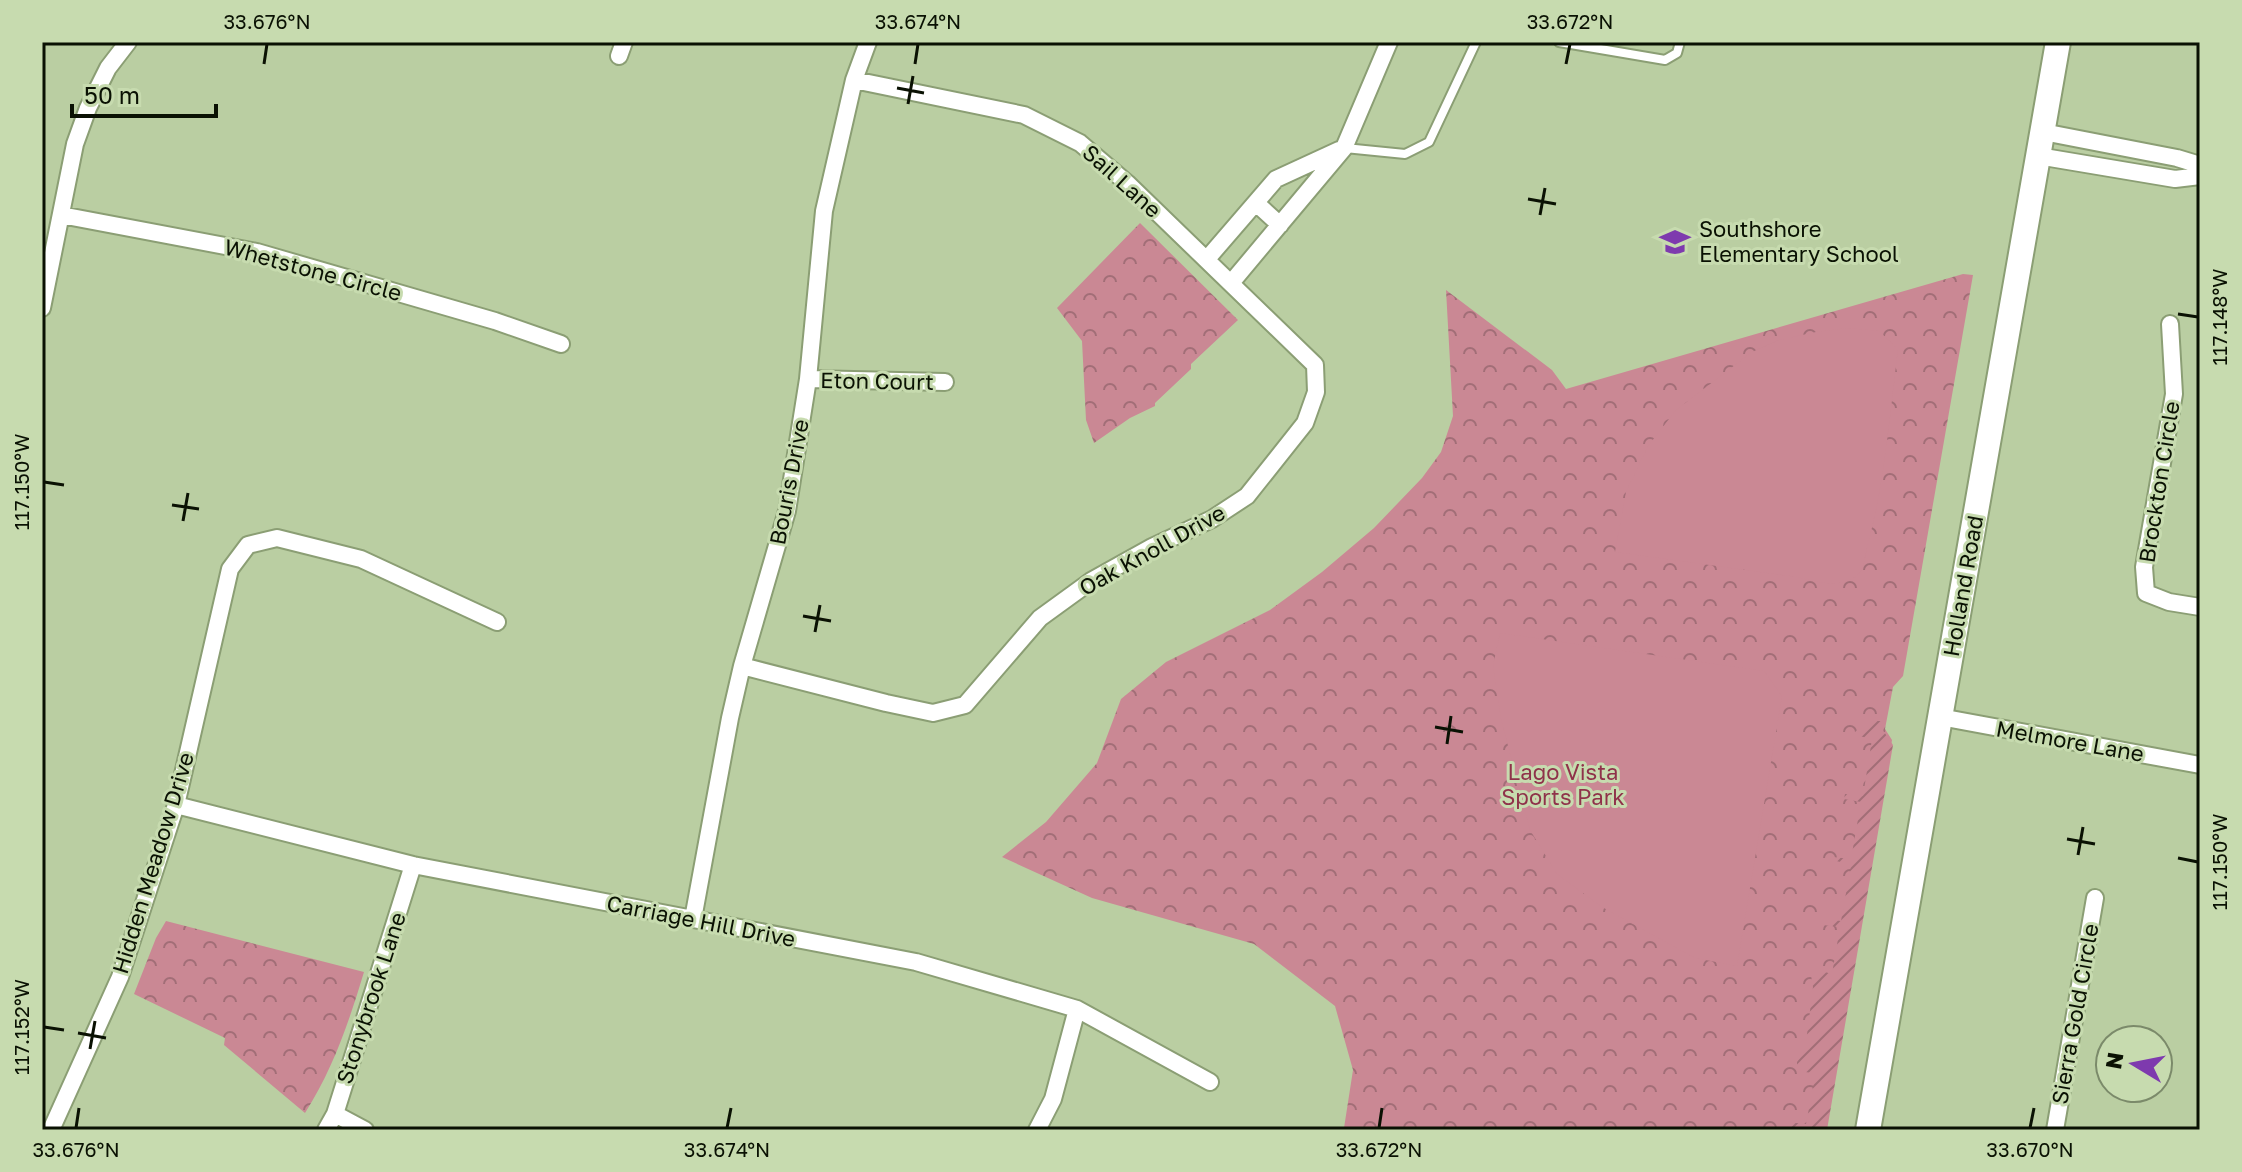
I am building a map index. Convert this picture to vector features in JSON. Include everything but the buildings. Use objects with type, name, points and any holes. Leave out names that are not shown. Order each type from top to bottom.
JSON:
[{"type":"main road","name":"Holland Road","points":[[1868,1130],[2058,42]]},
{"type":"street","points":[[42,308],[75,144],[88,108],[108,68],[128,42]]},
{"type":"street","name":"Bouris Drive","points":[[693,919],[730,718],[787,511],[808,379],[824,211],[854,80],[868,42]]},
{"type":"street","points":[[1231,283],[1344,148],[1389,42]]},
{"type":"street","name":"Sail Lane","points":[[854,80],[1024,115],[1080,143],[1127,183],[1315,365],[1316,392]]},
{"type":"street","points":[[2043,132],[2200,165]]},
{"type":"street","points":[[1207,259],[1276,179],[1344,148]]},
{"type":"street","points":[[2038,156],[2175,179],[2200,176]]},
{"type":"street","points":[[1256,203],[1280,225]]},
{"type":"street","name":"Whetstone Circle","points":[[61,215],[257,252],[495,321],[561,344]]},
{"type":"street","name":"Brockton Circle","points":[[2170,324],[2174,394],[2144,567],[2146,593],[2169,602],[2200,607]]},
{"type":"street","name":"Eton Court","points":[[808,379],[945,382]]},
{"type":"street","name":"Oak Knoll Drive","points":[[742,666],[933,713],[965,705],[1040,618],[1091,581],[1152,547],[1212,519],[1247,496],[1305,423],[1316,392]]},
{"type":"street","name":"Hidden Meadow Drive","points":[[51,1130],[120,977],[176,805],[230,569],[248,545],[277,538],[361,559],[497,622]]},
{"type":"street","name":"Melmore Lane","points":[[1940,717],[2200,765]]},
{"type":"street","name":"Carriage Hill Drive","points":[[176,805],[413,865],[916,962],[1077,1009],[1210,1082]]},
{"type":"street","name":"Stonybrook Lane","points":[[326,1130],[335,1114],[413,865]]},
{"type":"street","name":"Sierra Gold Circle","points":[[2055,1130],[2095,898]]},
{"type":"street","points":[[1037,1130],[1053,1099],[1077,1009]]},
{"type":"street","points":[[335,1114],[365,1130]]},
{"type":"lane","points":[[1344,148],[1405,154],[1429,142],[1476,42]]},
{"type":"lane","points":[[1564,42],[1665,60],[1677,53],[1680,42]]},
{"type":"green space","points":[[1140,223],[1238,320],[1191,364],[1191,369],[1155,406],[1130,418],[1094,443],[1086,420],[1082,341],[1057,308]]},
{"type":"green space","name":"Lago Vista Sports Park","points":[[1963,274],[1973,275],[1903,676],[1893,687],[1885,729],[1892,740],[1825,1130],[1339,1130],[1344,1128],[1353,1070],[1335,1006],[1254,944],[1092,898],[1002,857],[1046,822],[1097,763],[1121,699],[1166,662],[1270,610],[1322,572],[1374,528],[1422,478],[1441,452],[1453,416],[1446,290],[1552,370],[1566,389]]},
{"type":"green space","points":[[1848,328],[1879,331],[1898,349],[1879,493],[1864,564],[1855,577],[1840,583],[1822,583],[1615,552],[1626,492],[1648,446],[1676,410],[1752,352],[1779,340]]},
{"type":"green space","points":[[1500,633],[1764,671],[1782,696],[1737,966],[1695,958],[1602,907],[1557,874],[1530,830],[1501,719],[1493,666]]},
{"type":"green space","points":[[1874,721],[1884,721],[1882,729],[1893,745],[1827,1130],[1787,1127],[1787,1122],[1806,1124],[1815,1076],[1797,1071],[1797,1062],[1805,1050],[1813,987],[1811,975],[1814,969],[1832,974],[1840,927],[1823,925],[1824,919],[1841,921],[1851,865],[1833,860],[1833,857],[1851,859],[1861,802],[1844,799],[1845,794],[1863,796],[1872,739],[1855,735],[1855,732]]},
{"type":"green space","points":[[166,921],[364,972],[339,1045],[305,1113],[224,1045],[225,1038],[134,994]]},
{"type":"place","name":"Southshore Elementary School","points":[[1675,242]]}]
